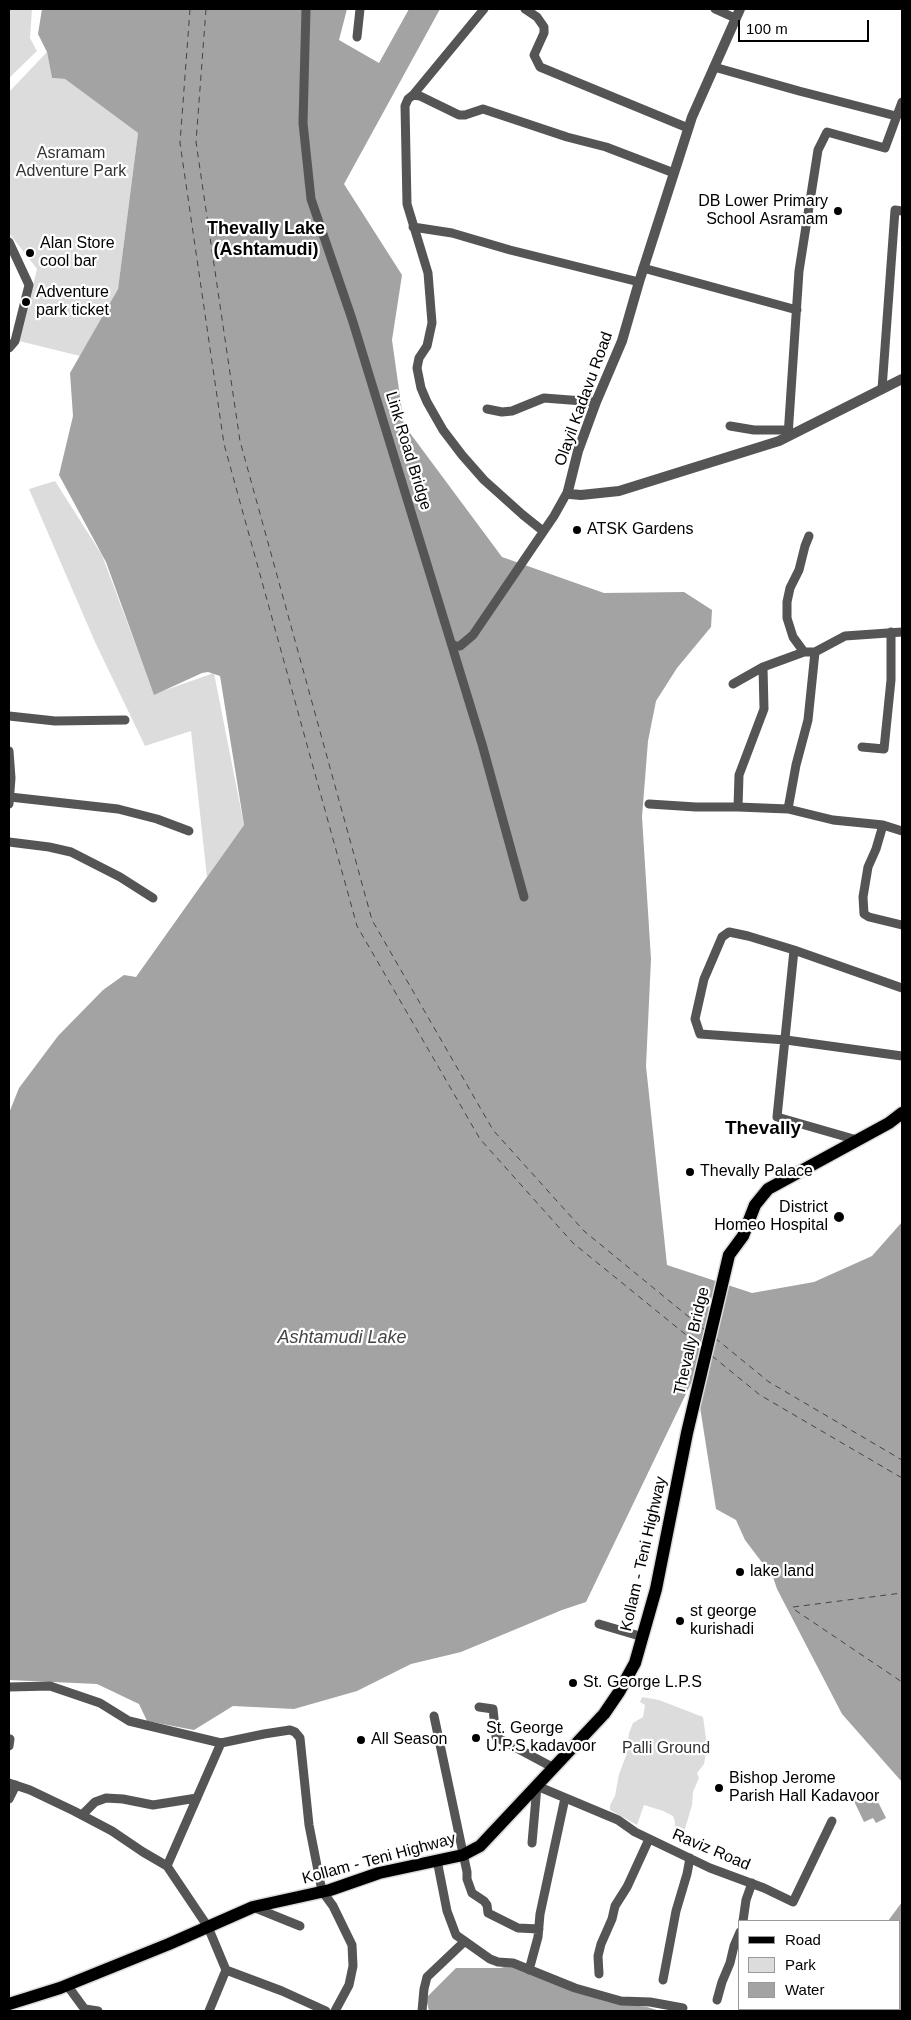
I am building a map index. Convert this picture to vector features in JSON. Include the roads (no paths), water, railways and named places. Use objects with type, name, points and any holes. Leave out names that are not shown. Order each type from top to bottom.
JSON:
[{"type":"main road","points":[[857,1140],[889,1123],[902,1113]]},
{"type":"main road","name":"Thevally Bridge","points":[[687,1433],[729,1255],[743,1236],[755,1205],[768,1189],[857,1140]]},
{"type":"main road","name":"Kollam - Teni Highway","points":[[9,2004],[67,1985],[253,1907],[322,1891],[379,1873],[463,1855],[480,1846],[604,1714],[635,1663],[656,1589],[687,1433]]},
{"type":"street","name":"Link Road Bridge","points":[[306,9],[303,123],[311,199],[352,319],[482,744],[524,897]]},
{"type":"street","points":[[357,37],[360,9]]},
{"type":"street","points":[[484,9],[408,99],[405,106],[407,204],[428,273],[432,323],[427,346],[419,358],[417,368],[427,402],[443,430],[484,480],[543,531]]},
{"type":"street","points":[[525,9],[537,17],[544,27],[544,33],[534,55],[540,66],[688,128]]},
{"type":"street","points":[[715,9],[738,13]]},
{"type":"street","name":"Olayil Kadavu Road","points":[[738,13],[688,128],[643,268],[622,341],[596,402],[578,452],[568,491],[570,494],[581,495],[619,491],[779,441],[788,433],[902,379]]},
{"type":"street","points":[[714,67],[896,116]]},
{"type":"street","points":[[413,95],[420,96],[459,115],[483,109],[567,137],[606,146],[674,173]]},
{"type":"street","points":[[730,426],[788,433],[799,271],[818,150],[827,132],[885,148],[902,102]]},
{"type":"street","points":[[882,389],[895,210],[902,212]]},
{"type":"street","points":[[413,227],[452,232],[510,250],[639,282]]},
{"type":"street","points":[[9,242],[29,285],[15,341],[9,348]]},
{"type":"street","points":[[643,268],[797,310]]},
{"type":"street","points":[[487,410],[512,411],[544,398],[596,402]]},
{"type":"street","points":[[451,643],[455,646],[460,646],[473,635],[568,491]]},
{"type":"street","points":[[804,652],[793,637],[788,624],[788,602],[790,588],[796,578],[809,536]]},
{"type":"street","points":[[862,747],[884,749],[891,680],[891,632]]},
{"type":"street","points":[[733,684],[763,667],[804,652],[816,652],[845,636],[902,632]]},
{"type":"street","points":[[788,809],[796,765],[808,720],[816,652]]},
{"type":"street","points":[[738,807],[739,775],[764,709],[763,667]]},
{"type":"street","points":[[9,716],[55,721],[125,720]]},
{"type":"street","points":[[9,751],[11,778],[9,801],[118,809],[157,819],[189,831]]},
{"type":"street","points":[[649,804],[788,809],[833,820],[883,825],[902,831]]},
{"type":"street","points":[[883,825],[868,868],[863,897],[864,914],[902,925]]},
{"type":"street","points":[[9,842],[71,852],[120,877],[153,898]]},
{"type":"street","points":[[902,988],[794,950],[729,932],[722,938],[704,978],[695,1019],[700,1034],[786,1040],[902,1056]]},
{"type":"street","points":[[794,950],[777,1116],[857,1140]]},
{"type":"street","points":[[599,1624],[643,1637]]},
{"type":"street","points":[[9,1686],[50,1686],[100,1703],[129,1721],[222,1742],[290,1730],[296,1732],[300,1738],[309,1825],[322,1891],[334,1906],[352,1945],[353,1966],[349,1985],[335,2011]]},
{"type":"street","points":[[479,1707],[493,1709],[496,1737],[554,1768]]},
{"type":"street","points":[[434,1716],[472,1893],[487,1905],[488,1913],[518,1928],[539,1929]]},
{"type":"street","points":[[167,1866],[222,1742]]},
{"type":"street","points":[[9,1799],[12,1784],[50,1799],[112,1831],[167,1866],[208,1927],[226,1970],[326,2011]]},
{"type":"street","points":[[532,1843],[537,1786]]},
{"type":"street","name":"Raviz Road","points":[[537,1786],[618,1820],[649,1839],[793,1902],[832,1821]]},
{"type":"street","points":[[82,1815],[95,1802],[106,1798],[123,1799],[153,1805],[197,1798]]},
{"type":"street","points":[[529,1970],[538,1938],[565,1798]]},
{"type":"street","points":[[598,1974],[598,1956],[601,1944],[612,1919],[615,1906],[627,1887],[649,1839]]},
{"type":"street","points":[[662,1980],[676,1911],[690,1858]]},
{"type":"street","points":[[437,1860],[450,1921],[456,1935],[490,1959],[498,1962],[513,1963],[575,1988],[621,2001],[650,2002],[683,2008]]},
{"type":"street","points":[[743,1920],[746,1900],[752,1883]]},
{"type":"street","points":[[253,1907],[300,1926]]},
{"type":"street","points":[[717,2000],[738,1938]]},
{"type":"street","points":[[422,2011],[424,1989],[428,1976],[465,1941]]},
{"type":"street","points":[[209,2011],[226,1970]]},
{"type":"street","points":[[67,1985],[86,2010],[98,2011]]},
{"type":"street","points":[[302,2011],[305,2002]]},
{"type":"water","name":"Ashtamudi Lake","points":[[42,9],[347,9],[339,40],[379,63],[409,9],[440,9],[344,184],[402,275],[392,340],[404,425],[502,557],[604,593],[684,592],[712,610],[711,627],[677,668],[656,701],[648,741],[642,817],[651,959],[646,1066],[667,1265],[752,1293],[814,1282],[872,1256],[902,1222],[902,1782],[842,1714],[777,1589],[773,1577],[745,1540],[736,1520],[716,1509],[695,1375],[586,1602],[461,1652],[411,1664],[357,1691],[294,1709],[233,1706],[194,1730],[147,1721],[139,1704],[97,1684],[9,1680],[9,1113],[19,1088],[58,1036],[103,990],[124,975],[136,977],[244,825],[220,676],[208,672],[202,673],[154,695],[106,562],[59,475],[73,416],[70,373],[118,289],[138,133],[65,79],[52,78],[47,52],[38,34]]},
{"type":"water","points":[[872,1790],[886,1818],[876,1823],[873,1818],[864,1822],[853,1799]]},
{"type":"water","points":[[902,1902],[902,2011],[791,2011],[901,2010],[901,1920],[889,1920]]},
{"type":"water","points":[[513,1965],[622,2004],[647,2007],[660,2011],[429,2011],[426,1998],[456,1968],[500,1968]]},
{"type":"place","name":"DB Lower Primary School Asramam","points":[[838,211]]},
{"type":"place","name":"Alan Store cool bar","points":[[30,253]]},
{"type":"place","name":"Adventure park ticket","points":[[26,302]]},
{"type":"place","name":"ATSK Gardens","points":[[577,530]]},
{"type":"place","name":"Thevally Palace","points":[[690,1172]]},
{"type":"place","name":"District Homeo Hospital","points":[[839,1217]]},
{"type":"place","name":"lake land","points":[[740,1572]]},
{"type":"place","name":"st george kurishadi","points":[[680,1621]]},
{"type":"place","name":"St. George L.P.S","points":[[573,1683]]},
{"type":"place","name":"St. George U.P.S kadavoor","points":[[476,1738]]},
{"type":"place","name":"All Season","points":[[361,1740]]},
{"type":"place","name":"Bishop Jerome Parish Hall Kadavoor","points":[[719,1788]]},
{"type":"district","name":"Thevally Lake (Ashtamudi)","points":[[266,239]]},
{"type":"district","name":"Thevally","points":[[763,1129]]},
{"type":"park label","name":"Asramam Adventure Park","points":[[71,163]]},
{"type":"park label","name":"Palli Ground","points":[[666,1749]]}]
